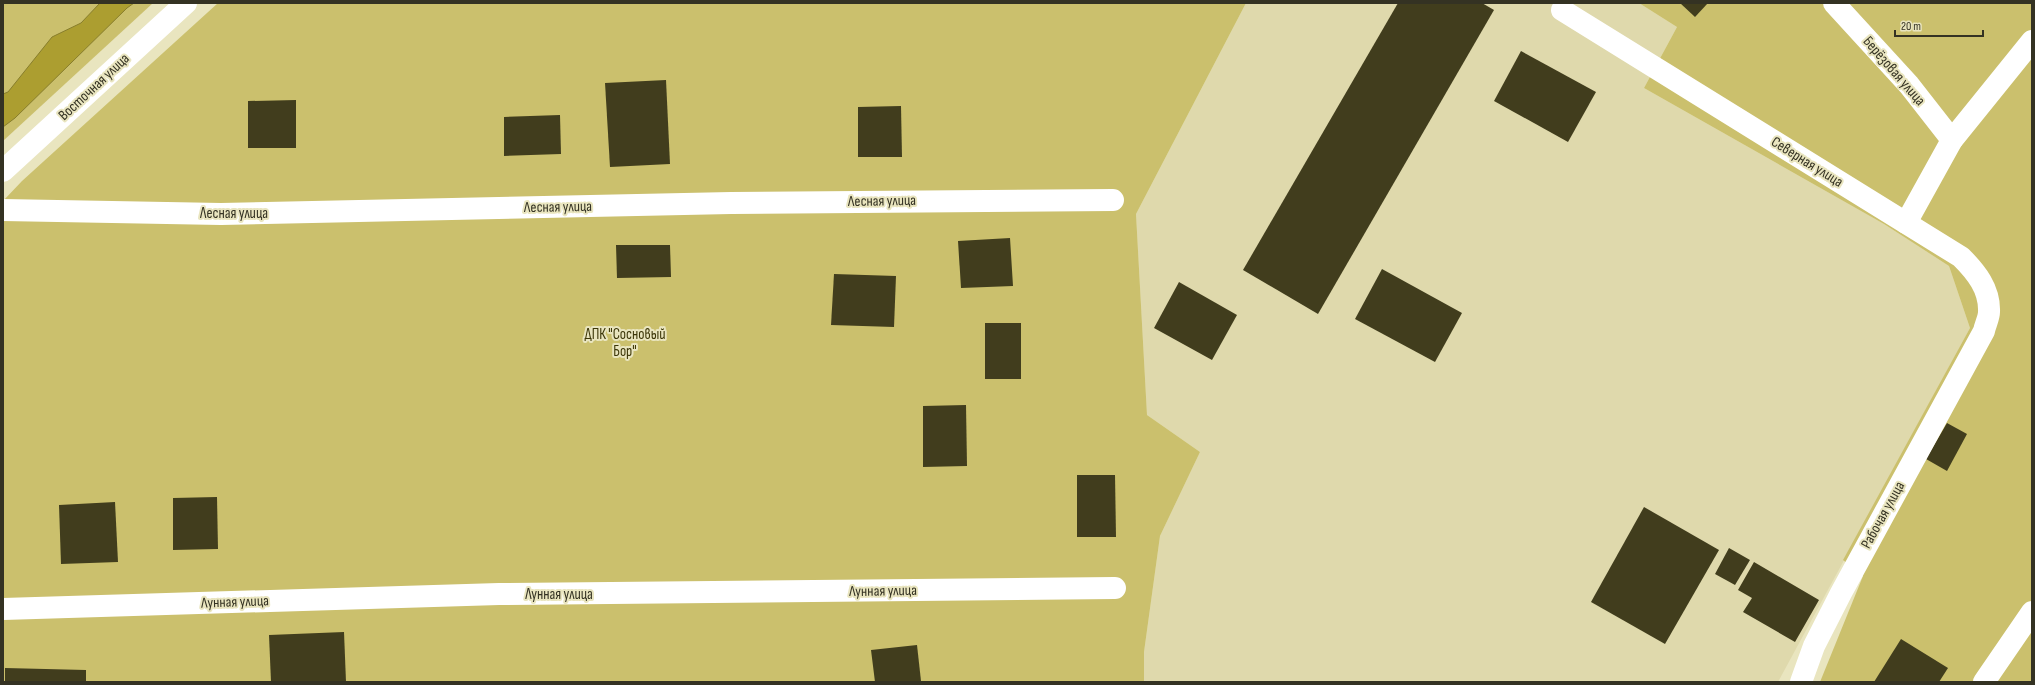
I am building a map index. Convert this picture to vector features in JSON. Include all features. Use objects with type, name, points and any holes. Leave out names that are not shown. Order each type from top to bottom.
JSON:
[{"type":"street","name":"Восточная улица","points":[[3,171],[186,3]]},
{"type":"street","name":"Берёзовая улица","points":[[1834,3],[1909,85],[1952,140]]},
{"type":"street","name":"Северная улица","points":[[1562,10],[1961,257],[1976,273],[1986,292],[1989,313],[1984,330],[1972,352]]},
{"type":"street","points":[[1906,223],[1952,140],[2032,41]]},
{"type":"street","name":"Лесная улица","points":[[3,210],[221,214],[731,203],[1113,200]]},
{"type":"street","name":"Рабочая улица","points":[[1801,682],[1814,646],[1840,593],[1972,352]]},
{"type":"street","name":"Лунная улица","points":[[3,609],[499,594],[1115,588]]},
{"type":"street","points":[[1984,682],[2032,612]]},
{"type":"shaded area","points":[[100,3],[134,3],[127,8],[15,118],[3,127],[3,94],[8,92],[52,37],[81,23]]},
{"type":"shaded area","points":[[1246,3],[1639,3],[1677,27],[1644,88],[1884,224],[1949,266],[1970,328],[1778,682],[1144,682],[1144,652],[1160,536],[1200,452],[1147,415],[1136,214]]},
{"type":"green space","points":[[3,3],[153,3],[3,141]]},
{"type":"green space","name":"ДПК \"Сосновый Бор\"","points":[[218,3],[1246,3],[1136,214],[1147,415],[1200,452],[1160,536],[1144,652],[1144,682],[3,682],[3,201],[22,181]]},
{"type":"green space","points":[[1639,3],[2032,3],[2032,682],[1820,682],[1863,576],[1843,560],[1970,328],[1949,266],[1884,224],[1644,88],[1677,27]]},
{"type":"building","points":[[1398,3],[1482,3],[1494,10],[1318,314],[1243,270]]},
{"type":"building","points":[[1680,3],[1708,3],[1695,17]]},
{"type":"building","points":[[1521,51],[1596,92],[1568,142],[1494,101]]},
{"type":"building","points":[[666,80],[670,164],[610,167],[605,83]]},
{"type":"building","points":[[296,100],[296,148],[248,148],[248,101]]},
{"type":"building","points":[[901,106],[902,157],[858,157],[858,107]]},
{"type":"building","points":[[560,115],[561,154],[504,156],[504,117]]},
{"type":"building","points":[[1010,238],[1013,286],[961,288],[958,241]]},
{"type":"building","points":[[616,245],[670,245],[671,277],[617,278]]},
{"type":"building","points":[[1382,269],[1462,313],[1435,362],[1355,319]]},
{"type":"building","points":[[834,274],[896,276],[894,327],[831,325]]},
{"type":"building","points":[[1179,282],[1237,315],[1212,360],[1154,328]]},
{"type":"building","points":[[985,323],[1021,323],[1021,379],[985,379]]},
{"type":"building","points":[[966,405],[967,466],[923,467],[923,406]]},
{"type":"building","points":[[1947,423],[1967,434],[1947,471],[1926,459]]},
{"type":"building","points":[[1077,475],[1115,475],[1116,537],[1077,537]]},
{"type":"building","points":[[217,497],[218,549],[173,550],[173,498]]},
{"type":"building","points":[[115,502],[118,562],[61,564],[59,505]]},
{"type":"building","points":[[1644,507],[1719,550],[1665,644],[1591,602]]},
{"type":"building","points":[[1729,548],[1750,560],[1735,585],[1715,574]]},
{"type":"building","points":[[1754,562],[1819,600],[1795,642],[1743,612],[1752,598],[1738,590]]},
{"type":"building","points":[[344,632],[346,682],[271,682],[269,635]]},
{"type":"building","points":[[1901,639],[1948,668],[1939,682],[1874,682]]},
{"type":"building","points":[[917,645],[921,681],[875,682],[871,650]]},
{"type":"building","points":[[5,668],[86,670],[86,682],[5,682]]}]
